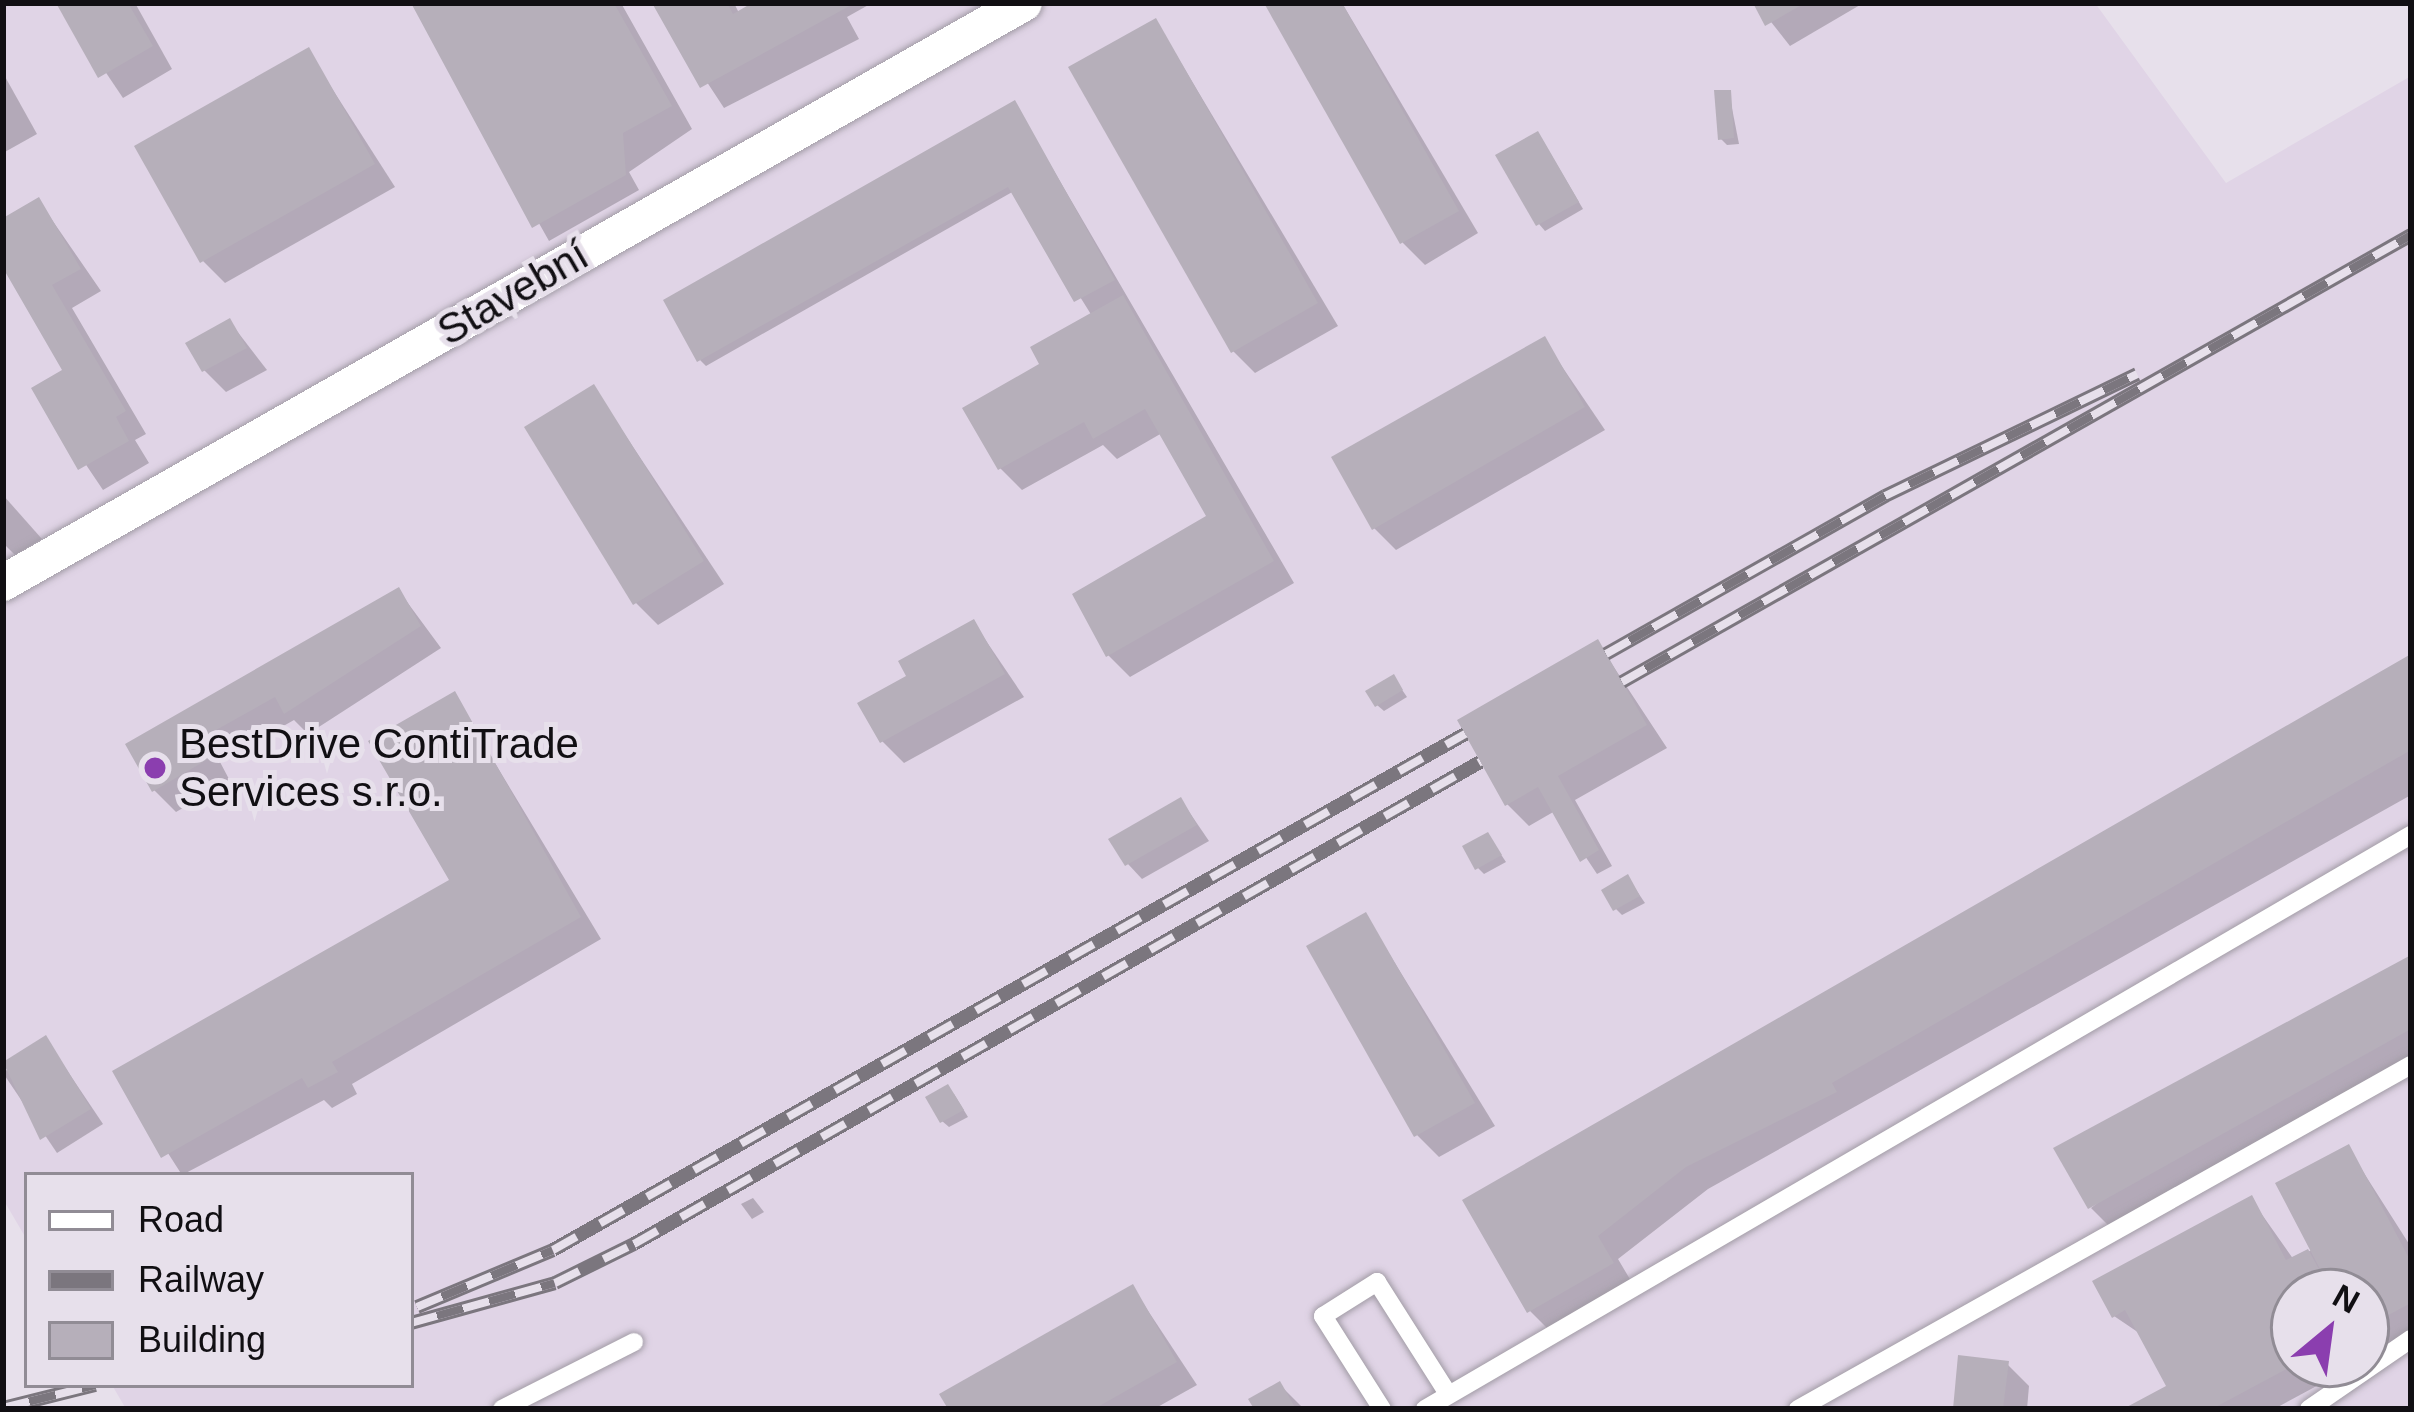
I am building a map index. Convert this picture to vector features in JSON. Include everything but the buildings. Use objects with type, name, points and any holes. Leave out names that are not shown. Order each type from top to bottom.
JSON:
[{"type":"street","name":"Stavební","points":[[3,583],[1024,3]]},
{"type":"lane","points":[[1425,1409],[2411,836]]},
{"type":"lane","points":[[1798,1409],[2411,1065]]},
{"type":"lane","points":[[1382,1409],[1323,1316],[1377,1282],[1448,1394]]},
{"type":"lane","points":[[2309,1409],[2411,1339]]},
{"type":"lane","points":[[502,1409],[634,1342]]},
{"type":"shaded area","points":[[3,3],[2095,3],[2226,183],[2411,76],[2411,1409],[126,1409],[114,1388],[414,1388],[414,1172],[24,1172],[24,1235],[3,1199]]},
{"type":"railway","points":[[1622,682],[2411,235]]},
{"type":"railway","points":[[1606,654],[1885,496],[2137,374]]},
{"type":"railway","points":[[417,1307],[553,1250],[1465,734]]},
{"type":"railway","points":[[414,1322],[555,1283],[634,1244],[1480,762]]},
{"type":"railway","points":[[3,1408],[83,1388]]},
{"type":"place","name":"BestDrive ContiTrade Services s.r.o.","points":[[155,768]]}]
